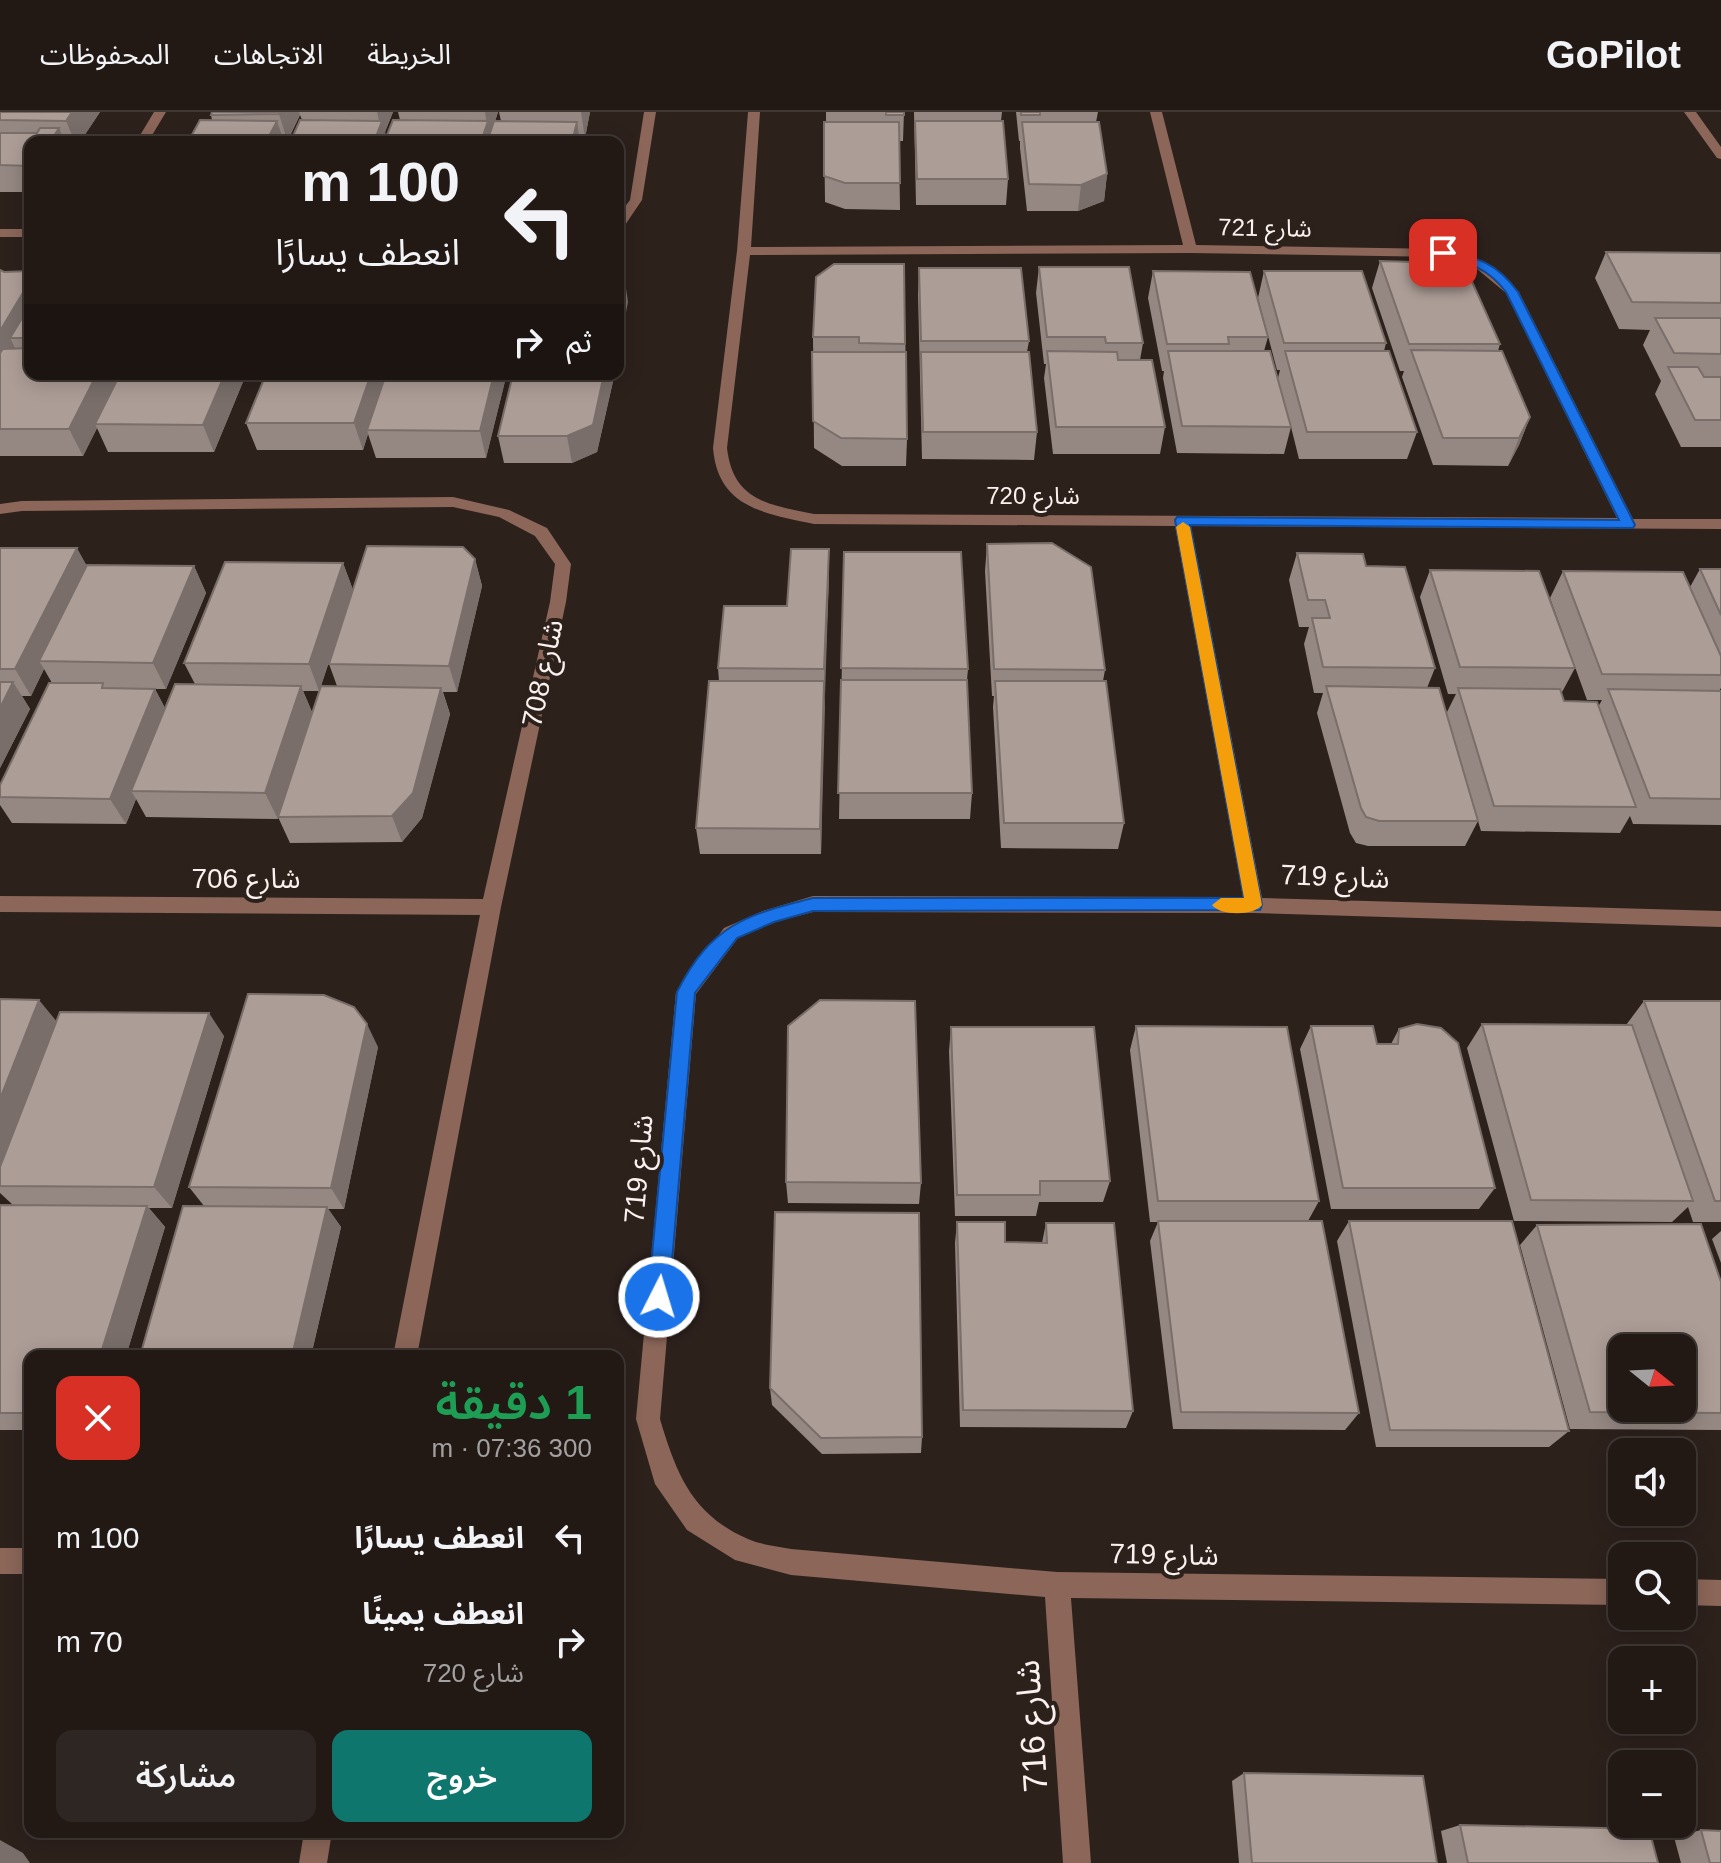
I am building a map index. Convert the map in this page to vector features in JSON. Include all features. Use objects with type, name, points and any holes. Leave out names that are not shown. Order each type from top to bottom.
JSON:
[{"type":"street","points":[[146,136],[160,112]]},
{"type":"street","points":[[624,217],[636,200],[650,112]]},
{"type":"street","name":"شارع 720","points":[[754,112],[744,251],[720,448],[724,473],[737,493],[768,509],[814,519],[1721,524]]},
{"type":"street","points":[[1156,112],[1190,249]]},
{"type":"street","points":[[1690,112],[1721,155]]},
{"type":"street","points":[[0,233],[24,233]]},
{"type":"street","name":"شارع 721","points":[[744,251],[1190,249],[1443,253],[1476,261],[1498,274],[1512,292],[1628,525]]},
{"type":"street","name":"شارع 708","points":[[0,509],[22,506],[453,502],[504,513],[541,532],[563,564],[558,602],[491,907],[406,1350]]},
{"type":"street","points":[[1182,520],[1254,905]]},
{"type":"street","name":"شارع 706","points":[[0,904],[491,907]]},
{"type":"street","name":"شارع 719","points":[[1608,1592],[1057,1585],[791,1562],[744,1551],[696,1521],[664,1475],[648,1419],[686,992],[708,959],[731,933],[770,916],[813,904],[1254,905],[1721,919]]},
{"type":"street","points":[[0,1561],[24,1561]]},
{"type":"street","name":"شارع 716","points":[[1057,1585],[1077,1863]]},
{"type":"street","points":[[1696,1592],[1721,1593]]},
{"type":"street","points":[[313,1863],[317,1838]]},
{"type":"building","points":[[0,112],[72,112],[66,121],[0,120]]},
{"type":"building","points":[[212,112],[281,112],[211,115]]},
{"type":"building","points":[[886,112],[904,112],[904,115],[886,115]]},
{"type":"building","points":[[1021,112],[1040,112],[1040,115],[1021,115]]},
{"type":"building","points":[[200,120],[277,121],[269,136],[191,136]]},
{"type":"building","points":[[300,120],[382,121],[376,136],[293,136]]},
{"type":"building","points":[[393,120],[488,121],[483,136],[386,136]]},
{"type":"building","points":[[494,121],[577,122],[574,136],[489,136]]},
{"type":"building","points":[[915,121],[1003,121],[1008,179],[917,179]]},
{"type":"building","points":[[824,122],[899,122],[900,183],[845,183],[824,176]]},
{"type":"building","points":[[1022,122],[1099,122],[1107,174],[1081,185],[1029,184]]},
{"type":"building","points":[[40,128],[59,128],[54,136],[24,136],[24,166],[0,165],[0,133],[37,133]]},
{"type":"building","points":[[1606,252],[1721,253],[1721,303],[1632,302]]},
{"type":"building","points":[[1380,261],[1447,263],[1469,275],[1500,344],[1409,344]]},
{"type":"building","points":[[834,264],[904,264],[905,344],[859,343],[859,337],[813,337],[816,277]]},
{"type":"building","points":[[1039,267],[1129,267],[1143,343],[1106,343],[1105,337],[1047,337]]},
{"type":"building","points":[[919,268],[1021,268],[1029,341],[921,341]]},
{"type":"building","points":[[0,270],[24,271],[24,291],[0,331]]},
{"type":"building","points":[[1153,271],[1250,272],[1268,337],[1228,337],[1229,344],[1167,344]]},
{"type":"building","points":[[1264,271],[1362,271],[1386,343],[1284,343]]},
{"type":"building","points":[[24,315],[24,338],[10,338]]},
{"type":"building","points":[[1655,318],[1721,318],[1721,354],[1674,353]]},
{"type":"building","points":[[24,348],[24,380],[94,380],[69,429],[0,429],[0,353],[3,349]]},
{"type":"building","points":[[1411,350],[1502,351],[1530,417],[1519,438],[1443,438]]},
{"type":"building","points":[[1047,351],[1117,352],[1118,360],[1152,360],[1165,427],[1056,427]]},
{"type":"building","points":[[1168,351],[1270,351],[1291,427],[1182,426]]},
{"type":"building","points":[[1285,351],[1389,351],[1417,432],[1307,432]]},
{"type":"building","points":[[812,352],[906,352],[907,439],[841,438],[813,421]]},
{"type":"building","points":[[921,352],[1029,352],[1037,432],[923,432]]},
{"type":"building","points":[[1668,367],[1698,367],[1704,377],[1721,377],[1721,420],[1695,420]]},
{"type":"building","points":[[117,380],[222,380],[203,425],[95,424]]},
{"type":"building","points":[[264,380],[369,380],[354,423],[246,423]]},
{"type":"building","points":[[384,380],[493,380],[480,431],[367,430]]},
{"type":"building","points":[[512,380],[603,380],[593,425],[567,436],[498,436]]},
{"type":"building","points":[[1052,543],[1091,567],[1105,670],[994,669],[987,544]]},
{"type":"building","points":[[367,546],[463,547],[475,559],[449,666],[329,664]]},
{"type":"building","points":[[0,548],[77,548],[15,669],[0,669]]},
{"type":"building","points":[[791,549],[829,549],[824,669],[718,668],[724,606],[787,606]]},
{"type":"building","points":[[844,552],[961,552],[968,669],[841,668]]},
{"type":"building","points":[[1297,553],[1363,554],[1366,566],[1405,567],[1435,668],[1323,667],[1312,618],[1330,618],[1325,600],[1308,600]]},
{"type":"building","points":[[225,562],[343,563],[309,664],[184,663]]},
{"type":"building","points":[[87,565],[194,566],[153,663],[39,661]]},
{"type":"building","points":[[1700,569],[1721,569],[1721,615]]},
{"type":"building","points":[[1430,570],[1539,571],[1575,668],[1460,667]]},
{"type":"building","points":[[1563,571],[1683,572],[1721,656],[1721,675],[1602,674]]},
{"type":"building","points":[[841,680],[967,680],[972,793],[838,793]]},
{"type":"building","points":[[709,681],[824,681],[820,829],[696,828]]},
{"type":"building","points":[[995,681],[1106,681],[1124,823],[1004,823]]},
{"type":"building","points":[[0,682],[13,682],[0,708]]},
{"type":"building","points":[[49,683],[103,683],[102,688],[155,689],[110,799],[0,797],[0,785]]},
{"type":"building","points":[[175,684],[301,686],[265,793],[131,791]]},
{"type":"building","points":[[321,686],[441,688],[413,793],[392,816],[278,817]]},
{"type":"building","points":[[1326,686],[1439,688],[1478,821],[1379,821],[1366,817]]},
{"type":"building","points":[[1458,688],[1560,689],[1564,701],[1597,702],[1636,807],[1494,806]]},
{"type":"building","points":[[1608,689],[1721,691],[1721,799],[1650,798]]},
{"type":"building","points":[[248,994],[324,995],[354,1007],[367,1024],[331,1188],[189,1187]]},
{"type":"building","points":[[0,999],[39,1000],[0,1099]]},
{"type":"building","points":[[820,1000],[915,1001],[921,1183],[786,1182],[788,1026]]},
{"type":"building","points":[[1644,1001],[1721,1001],[1721,1201],[1715,1201]]},
{"type":"building","points":[[60,1012],[209,1013],[154,1187],[0,1186],[0,1167]]},
{"type":"building","points":[[1417,1024],[1441,1028],[1458,1043],[1495,1188],[1343,1188],[1311,1026],[1373,1026],[1377,1044],[1398,1044],[1399,1029]]},
{"type":"building","points":[[1482,1024],[1632,1025],[1693,1201],[1531,1200]]},
{"type":"building","points":[[1136,1026],[1287,1027],[1319,1201],[1158,1201]]},
{"type":"building","points":[[951,1027],[1094,1027],[1110,1181],[1040,1181],[1040,1195],[957,1195]]},
{"type":"building","points":[[0,1205],[147,1206],[102,1350],[24,1350],[24,1413],[0,1413]]},
{"type":"building","points":[[183,1206],[327,1207],[293,1350],[142,1350]]},
{"type":"building","points":[[775,1212],[919,1213],[922,1437],[821,1438],[770,1388]]},
{"type":"building","points":[[1158,1221],[1322,1221],[1359,1413],[1181,1412]]},
{"type":"building","points":[[1349,1221],[1512,1221],[1569,1431],[1390,1430]]},
{"type":"building","points":[[957,1222],[1005,1222],[1005,1242],[1047,1243],[1046,1223],[1114,1223],[1133,1411],[963,1410]]},
{"type":"building","points":[[1701,1224],[1721,1282],[1721,1413],[1696,1413],[1696,1334],[1608,1334],[1608,1412],[1590,1412],[1537,1225]]},
{"type":"building","points":[[1244,1773],[1423,1776],[1437,1863],[1252,1863]]},
{"type":"building","points":[[1460,1825],[1608,1828],[1608,1838],[1651,1838],[1658,1863],[1468,1863]]},
{"type":"building","points":[[1701,1830],[1721,1831],[1721,1863],[1710,1863]]},
{"type":"slow traffic","points":[[1183,527],[1254,905],[1221,905]]},
{"type":"route","points":[[659,1297],[686,992],[708,959],[731,933],[770,916],[813,904],[1254,905],[1182,520],[1628,525],[1512,292],[1498,274],[1476,261],[1443,253]]}]
